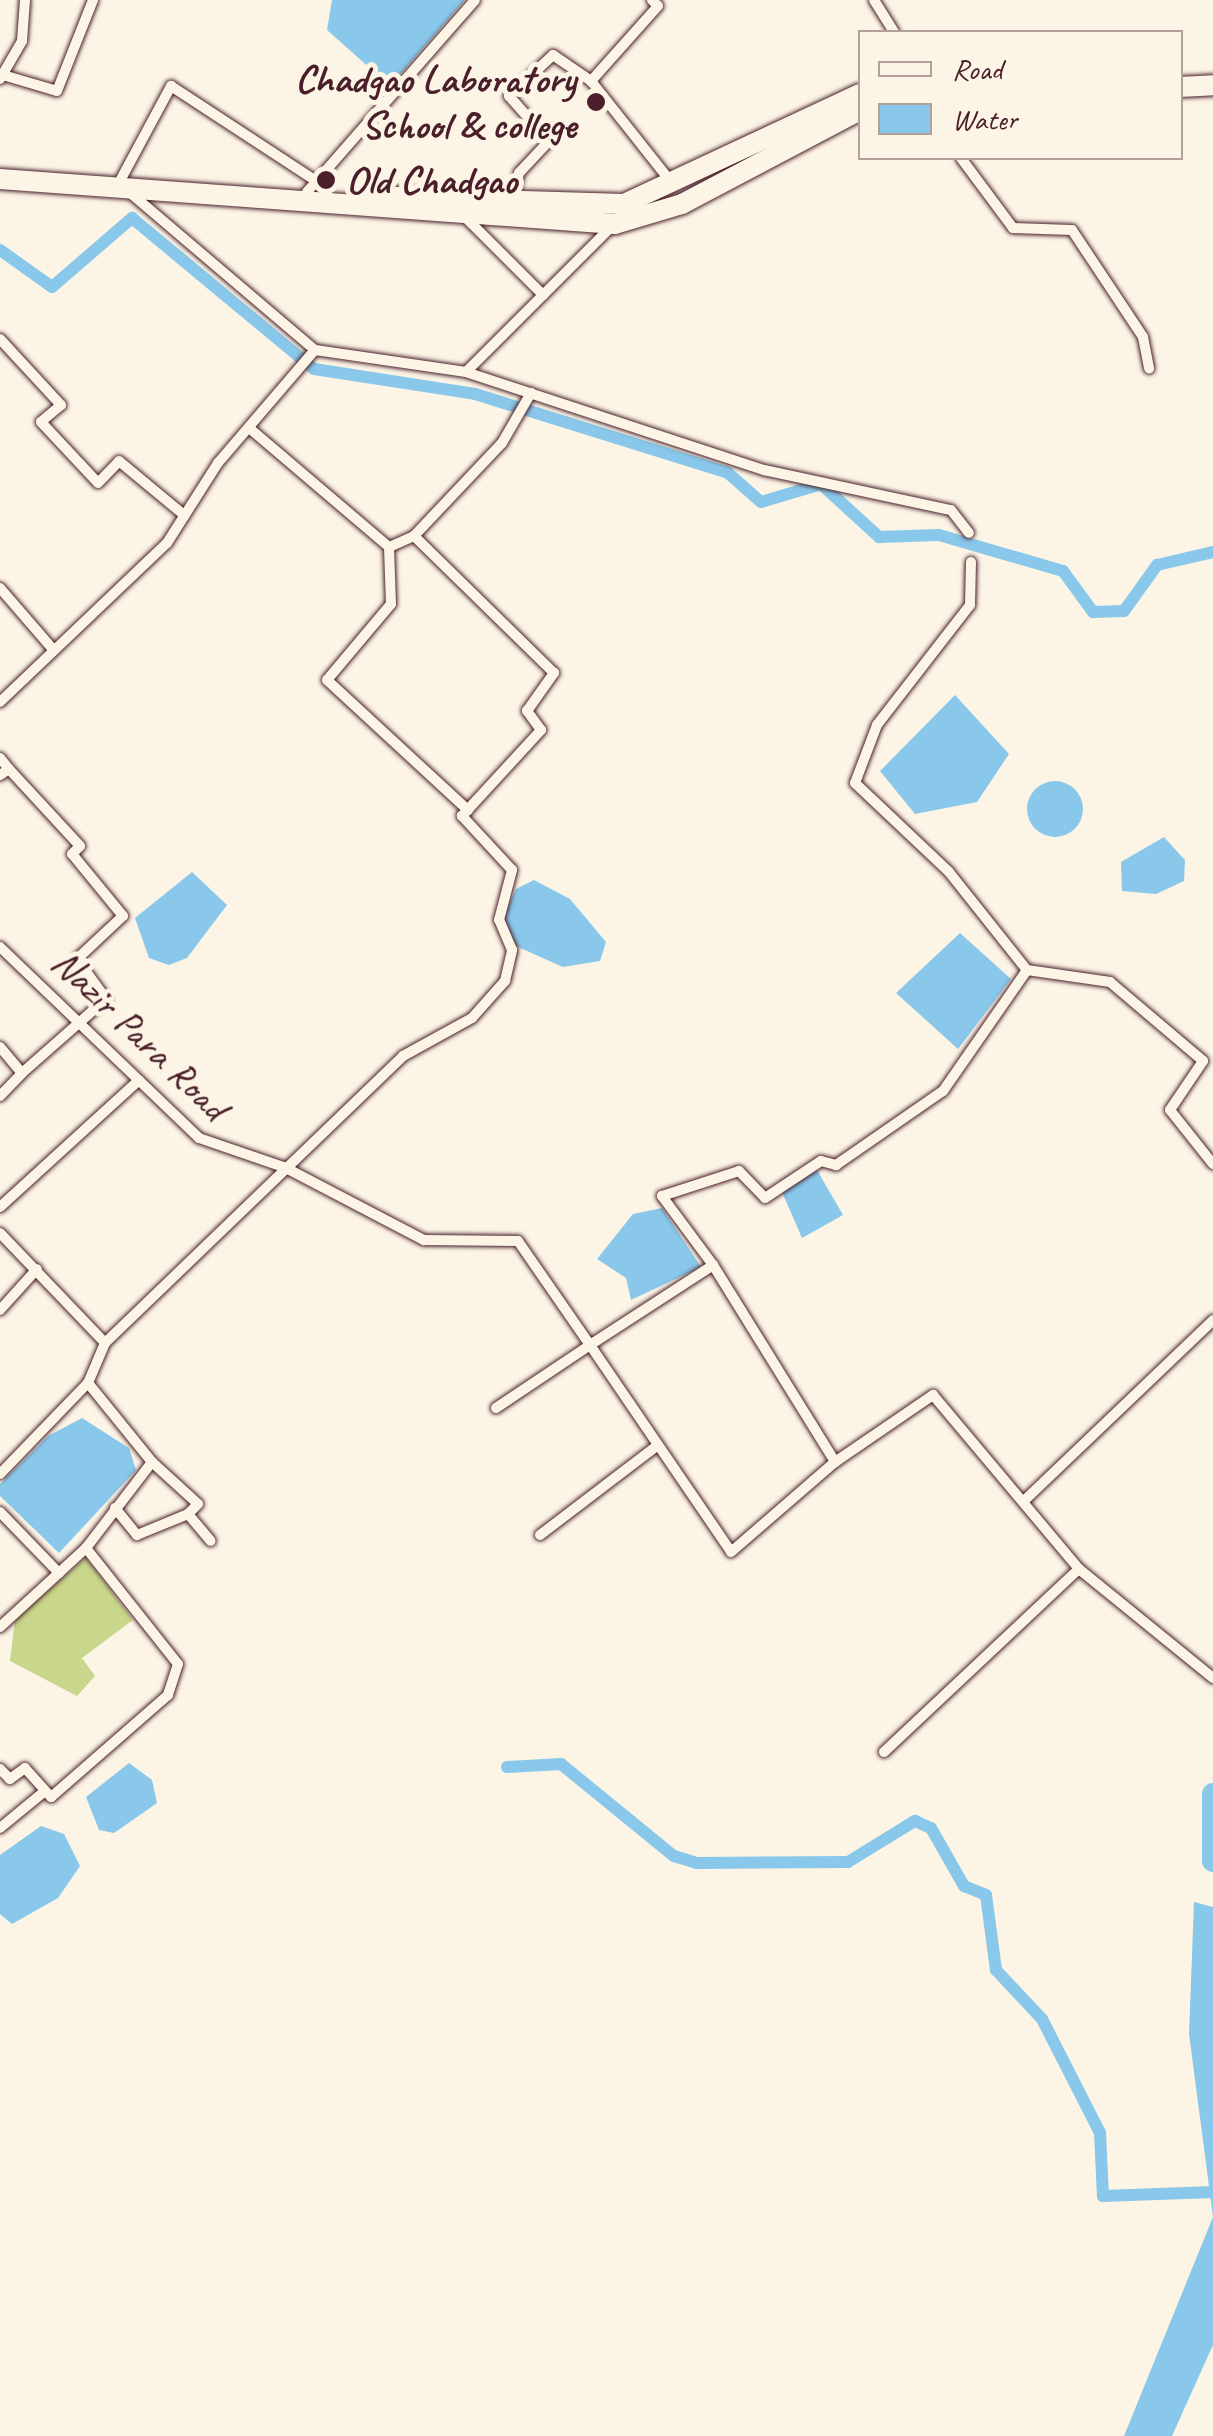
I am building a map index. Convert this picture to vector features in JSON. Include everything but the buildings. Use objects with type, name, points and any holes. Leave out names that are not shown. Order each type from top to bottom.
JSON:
[{"type":"highway","points":[[1183,74],[1213,72]]},
{"type":"highway","points":[[1183,88],[1213,85]]},
{"type":"highway","points":[[0,179],[124,185],[310,186],[513,204],[624,204],[858,95]]},
{"type":"highway","points":[[0,171],[466,218],[615,224],[682,204],[858,111]]},
{"type":"street","points":[[24,0],[22,41],[2,78],[57,91],[93,0]]},
{"type":"street","points":[[475,0],[310,186],[171,86],[124,185],[315,350],[466,372],[764,470],[952,510],[969,533]]},
{"type":"street","points":[[874,0],[893,30]]},
{"type":"street","points":[[591,81],[658,2]]},
{"type":"street","points":[[513,204],[519,172],[550,141],[509,96],[553,56],[591,81],[671,182]]},
{"type":"street","points":[[962,160],[1013,228],[1072,230],[1143,337],[1149,368]]},
{"type":"street","points":[[466,218],[543,295]]},
{"type":"street","points":[[466,372],[615,224]]},
{"type":"street","points":[[0,339],[61,405],[42,422],[98,483],[119,461],[184,515]]},
{"type":"street","points":[[0,702],[184,515],[315,350]]},
{"type":"street","points":[[389,548],[414,536],[516,420],[531,393]]},
{"type":"street","points":[[250,428],[389,548],[390,604],[327,680],[468,810]]},
{"type":"street","points":[[0,1474],[88,1383],[105,1343],[403,1056],[472,1018],[504,982],[512,950],[499,920],[512,870],[462,816],[541,730],[527,711],[554,673],[414,536]]},
{"type":"street","points":[[971,562],[970,604],[877,725],[854,784],[950,872],[1027,970],[1110,982],[1213,1070]]},
{"type":"street","points":[[0,588],[52,648]]},
{"type":"street","points":[[0,758],[5,772],[80,846],[72,854],[123,916],[77,959],[106,999],[0,1096]]},
{"type":"street","name":"Nazir Para Road","points":[[0,946],[83,1018],[138,1080],[199,1138],[286,1168],[424,1240],[518,1241],[590,1345]]},
{"type":"street","points":[[836,1462],[713,1265],[662,1196],[739,1170],[764,1198],[821,1161],[836,1164],[943,1091],[1027,970]]},
{"type":"street","points":[[0,1048],[22,1073]]},
{"type":"street","points":[[1203,1061],[1170,1110],[1213,1164]]},
{"type":"street","points":[[0,1206],[138,1080]]},
{"type":"street","points":[[0,1234],[37,1268],[105,1343]]},
{"type":"street","points":[[496,1408],[713,1265]]},
{"type":"street","points":[[0,1310],[37,1268]]},
{"type":"street","points":[[1026,1499],[1210,1324]]},
{"type":"street","points":[[1210,1324],[1213,1338]]},
{"type":"street","points":[[590,1345],[654,1448],[731,1552],[836,1462],[934,1395],[1026,1499],[1079,1569],[1213,1678]]},
{"type":"street","points":[[88,1383],[152,1462],[198,1504],[188,1514],[137,1535],[115,1508]]},
{"type":"street","points":[[540,1535],[654,1448]]},
{"type":"street","points":[[0,1627],[86,1548],[152,1462]]},
{"type":"street","points":[[0,1512],[59,1573]]},
{"type":"street","points":[[188,1514],[210,1541]]},
{"type":"street","points":[[0,1769],[10,1779],[25,1768],[51,1798],[176,1681],[178,1664],[86,1548]]},
{"type":"street","points":[[884,1752],[1079,1569]]},
{"type":"street","points":[[0,1828],[45,1790]]},
{"type":"green space","points":[[86,1558],[133,1620],[82,1658],[95,1676],[77,1696],[10,1661],[15,1619]]},
{"type":"water","points":[[332,0],[465,0],[390,86],[327,30]]},
{"type":"water","points":[[955,695],[1009,754],[977,802],[915,814],[880,771]]},
{"type":"water","points":[[1055,781],[1075,789],[1083,809],[1075,829],[1055,837],[1035,829],[1027,809],[1035,789]]},
{"type":"water","points":[[1164,837],[1185,860],[1184,881],[1156,894],[1122,891],[1121,862]]},
{"type":"water","points":[[192,872],[227,905],[187,958],[169,965],[149,958],[135,918]]},
{"type":"water","points":[[534,880],[570,899],[606,942],[600,961],[563,967],[518,947],[503,927],[507,908],[516,889]]},
{"type":"water","points":[[960,933],[1011,979],[958,1049],[896,993]]},
{"type":"water","points":[[817,1170],[843,1215],[802,1238],[782,1192]]},
{"type":"water","points":[[662,1208],[701,1267],[631,1300],[626,1278],[597,1259],[633,1214]]},
{"type":"water","points":[[82,1418],[129,1448],[136,1470],[59,1553],[0,1496],[0,1484],[48,1436]]},
{"type":"water","points":[[129,1763],[152,1780],[157,1803],[114,1833],[99,1830],[86,1797]]},
{"type":"water","points":[[41,1826],[64,1834],[80,1866],[58,1898],[12,1924],[0,1914],[0,1855]]},
{"type":"water","points":[[1194,1902],[1213,1907],[1213,2217],[1189,2034]]},
{"type":"water","points":[[1213,2217],[1213,2345],[1172,2436],[1124,2436]]},
{"type":"waterway","points":[[0,250],[52,287],[132,218],[314,369],[475,394],[728,473],[761,502],[821,484],[879,537],[939,535],[1063,571],[1093,612],[1124,611],[1157,565],[1213,552]]},
{"type":"waterway","points":[[507,1767],[561,1764],[674,1856],[697,1863],[848,1862],[915,1821],[931,1828],[964,1886],[986,1895],[996,1970],[1042,2019],[1100,2133],[1103,2196],[1213,2192]]},
{"type":"waterway","points":[[1213,1794],[1213,1861]]},
{"type":"place","name":"Chadgao Laboratory School & college","points":[[596,102]]},
{"type":"place","name":"Old Chadgao","points":[[326,180]]}]
